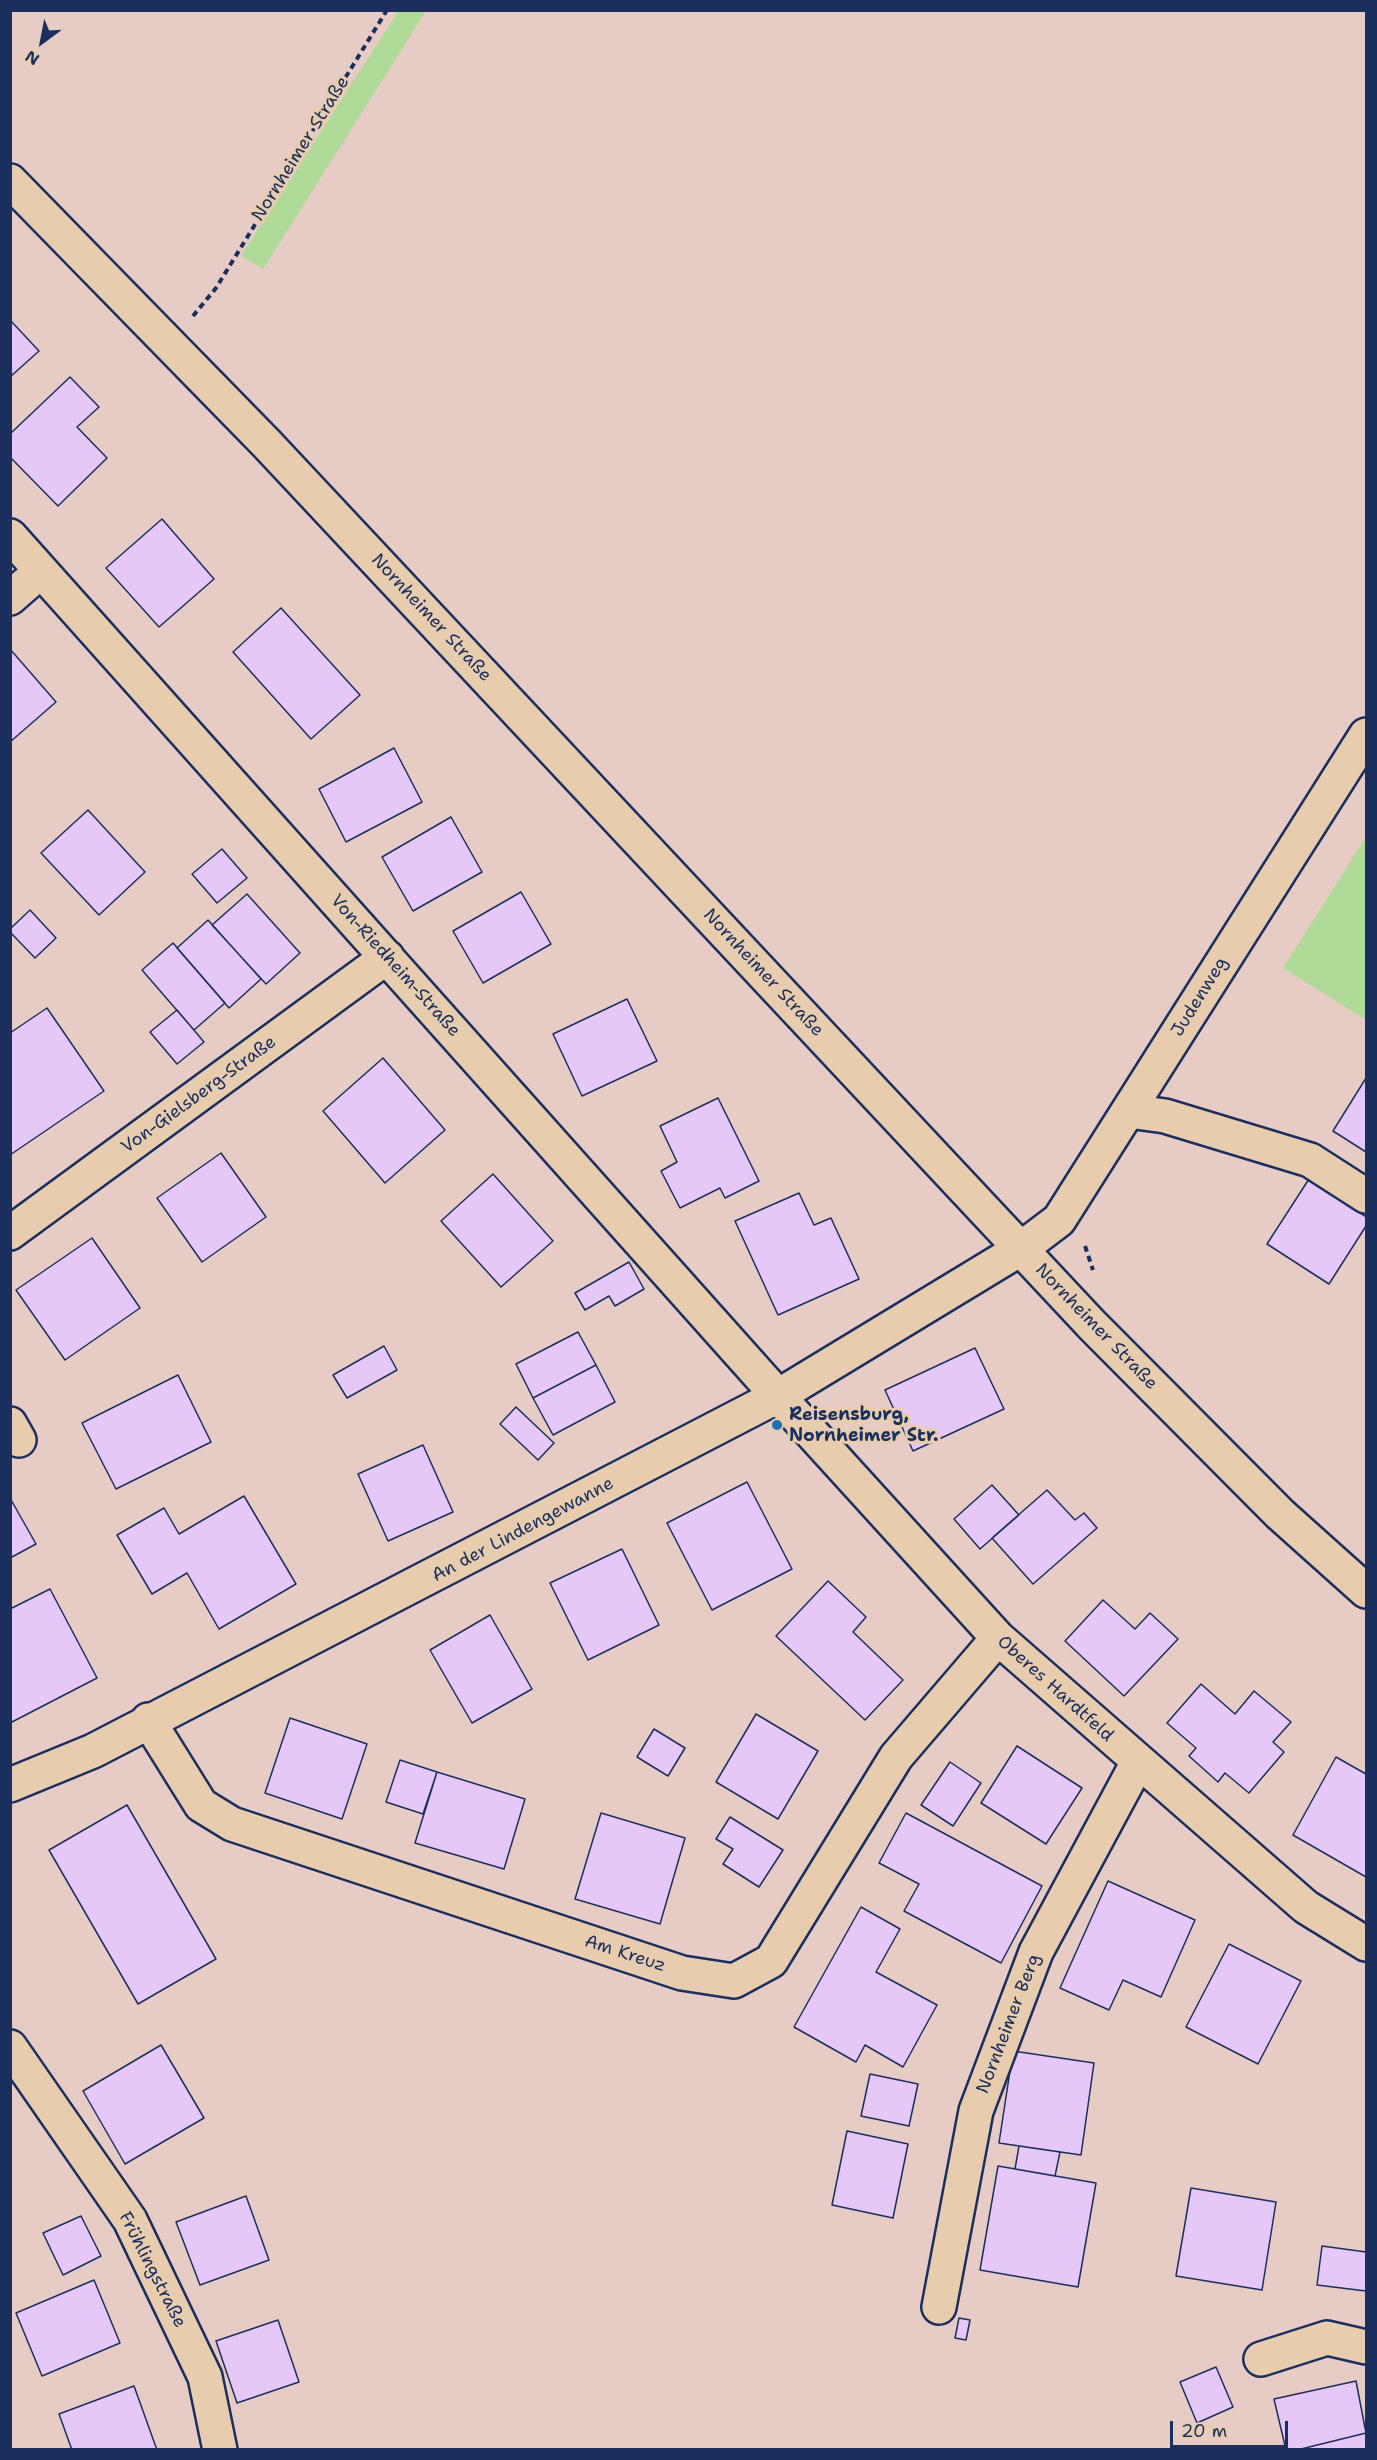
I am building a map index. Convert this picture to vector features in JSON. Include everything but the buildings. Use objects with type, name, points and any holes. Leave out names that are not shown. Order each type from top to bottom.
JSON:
[{"type":"street","name":"Nornheimer Straße","points":[[10,182],[275,453],[1092,1325],[1280,1514],[1366,1591]]},
{"type":"street","name":"Von-Riedheim-Straße","points":[[10,536],[778,1396]]},
{"type":"street","points":[[10,598],[41,571]]},
{"type":"street","name":"Judenweg","points":[[1022,1248],[1059,1220],[1366,735]]},
{"type":"street","name":"Von-Gielsberg-Straße","points":[[10,1233],[387,957]]},
{"type":"street","points":[[1128,1111],[1165,1116],[1310,1160],[1366,1196]]},
{"type":"street","name":"An der Lindengewanne","points":[[10,1785],[93,1751],[148,1720],[324,1633],[778,1396],[1022,1248]]},
{"type":"street","name":"Oberes Hardtfeld","points":[[778,1396],[998,1638],[1137,1762],[1306,1907],[1366,1944]]},
{"type":"street","name":"Am Kreuz","points":[[148,1720],[201,1805],[232,1824],[682,1973],[734,1981],[771,1961],[896,1757],[998,1638]]},
{"type":"street","name":"Nornheimer Berg","points":[[939,2307],[976,2111],[1036,1952],[1137,1762]]},
{"type":"street","name":"Frühlingstraße","points":[[10,2046],[130,2220],[206,2377],[220,2450]]},
{"type":"street","points":[[1261,2359],[1327,2338],[1366,2348]]},
{"type":"path","name":"Nornheimer Straße","points":[[170,344],[216,288],[387,10]]},
{"type":"green space","points":[[399,10],[426,11],[263,269],[241,256]]},
{"type":"green space","points":[[1366,837],[1366,1020],[1283,968]]},
{"type":"place","name":"Reisensburg, Nornheimer Str.","points":[[777,1425]]}]
